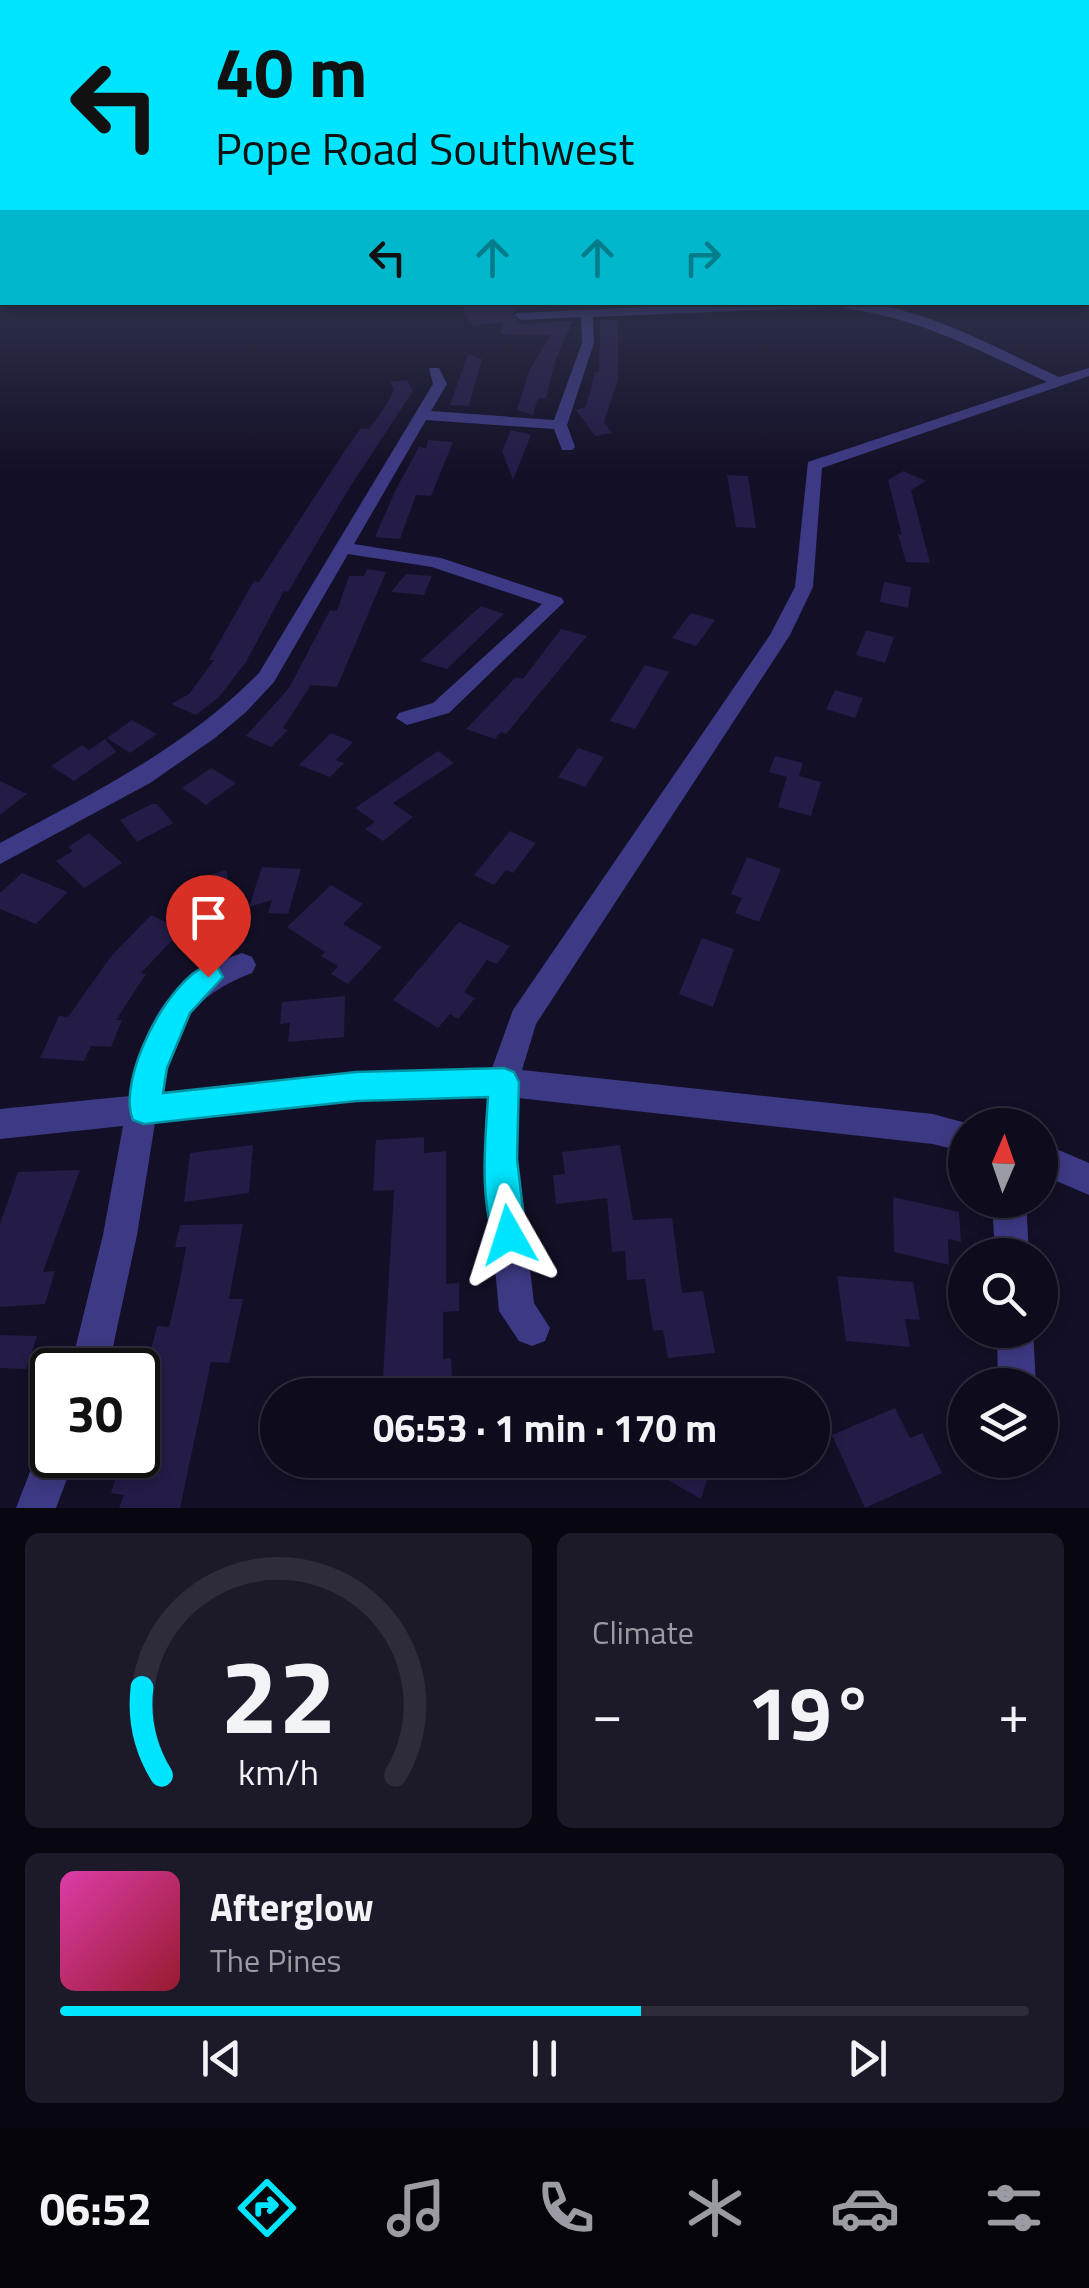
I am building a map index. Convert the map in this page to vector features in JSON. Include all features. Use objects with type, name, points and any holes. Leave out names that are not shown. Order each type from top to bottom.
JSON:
[{"type":"street","points":[[567,447],[560,426],[585,356],[586,331]]},
{"type":"street","points":[[945,331],[1058,382]]},
{"type":"street","points":[[0,854],[140,780],[225,724],[266,677],[343,548],[440,384],[434,371]]},
{"type":"street","points":[[532,1328],[517,1311],[501,1159],[504,1082],[523,1018],[780,635],[804,587],[814,465],[1089,372]]},
{"type":"street","points":[[422,414],[560,426]]},
{"type":"street","points":[[343,548],[435,562],[554,602],[441,708],[406,718]]},
{"type":"street","points":[[95,1348],[114,1271],[152,1068],[180,1004],[208,977],[242,965]]},
{"type":"street","points":[[0,1124],[356,1087],[504,1082],[684,1100],[948,1135]]},
{"type":"street","points":[[1058,1165],[1089,1178]]},
{"type":"street","points":[[36,1508],[47,1478]]},
{"type":"building","points":[[568,331],[556,358],[546,399],[538,398],[533,415],[517,410],[529,371],[551,335],[500,334]]},
{"type":"building","points":[[600,331],[618,331],[618,379],[604,422],[612,433],[595,436],[576,410],[586,407],[595,372],[599,372]]},
{"type":"building","points":[[468,354],[482,359],[469,406],[450,405]]},
{"type":"building","points":[[407,380],[413,391],[288,592],[284,591],[246,662],[219,697],[196,715],[171,704],[189,694],[214,660],[209,660],[254,581],[259,582],[361,428],[369,429],[387,404],[394,389],[390,382]]},
{"type":"building","points":[[511,430],[531,435],[513,480],[502,451]]},
{"type":"building","points":[[428,440],[453,442],[431,496],[416,495],[400,539],[375,537],[396,489],[419,447],[426,448]]},
{"type":"building","points":[[903,471],[926,481],[911,490],[930,563],[906,562],[888,480]]},
{"type":"building","points":[[727,475],[748,476],[756,528],[736,527]]},
{"type":"building","points":[[367,569],[386,572],[337,687],[311,685],[283,728],[288,730],[271,747],[246,736],[289,688],[330,610],[337,611],[349,576],[364,576]]},
{"type":"building","points":[[406,574],[432,576],[424,595],[391,592]]},
{"type":"building","points":[[884,582],[911,587],[908,608],[880,602]]},
{"type":"building","points":[[481,606],[504,614],[447,669],[420,661]]},
{"type":"building","points":[[691,613],[715,620],[696,646],[672,638]]},
{"type":"building","points":[[561,629],[587,636],[506,734],[501,732],[495,739],[466,729],[516,677],[523,679]]},
{"type":"building","points":[[866,630],[894,637],[885,663],[856,655]]},
{"type":"building","points":[[645,665],[669,672],[635,729],[610,721]]},
{"type":"building","points":[[835,690],[863,698],[855,718],[826,709]]},
{"type":"building","points":[[132,720],[157,734],[130,753],[107,738]]},
{"type":"building","points":[[331,733],[353,742],[336,760],[344,763],[330,777],[299,765]]},
{"type":"building","points":[[105,739],[116,752],[74,781],[51,766],[82,745],[89,750]]},
{"type":"building","points":[[578,748],[604,757],[585,787],[558,777]]},
{"type":"building","points":[[438,751],[454,763],[393,803],[413,817],[383,841],[365,829],[375,822],[355,808]]},
{"type":"building","points":[[775,756],[803,763],[799,776],[821,782],[811,816],[778,807],[787,777],[769,772]]},
{"type":"building","points":[[211,768],[236,783],[206,805],[182,788]]},
{"type":"building","points":[[0,781],[27,794],[0,815]]},
{"type":"building","points":[[157,804],[173,823],[137,842],[120,820]]},
{"type":"building","points":[[510,831],[536,843],[513,873],[506,870],[494,885],[474,875]]},
{"type":"building","points":[[89,833],[122,863],[84,888],[56,861],[73,851],[68,847]]},
{"type":"building","points":[[747,857],[781,869],[759,922],[735,913],[742,898],[731,894]]},
{"type":"building","points":[[262,867],[301,869],[288,914],[268,913],[272,900],[249,907]]},
{"type":"building","points":[[226,870],[236,911],[212,919],[207,902],[192,919],[184,883]]},
{"type":"building","points":[[22,873],[68,892],[36,924],[0,909],[0,893]]},
{"type":"building","points":[[331,885],[363,904],[343,924],[382,947],[348,984],[331,974],[338,966],[321,956],[325,952],[287,927]]},
{"type":"building","points":[[151,915],[182,930],[141,973],[146,974],[116,1020],[122,1020],[111,1047],[91,1046],[84,1061],[40,1058],[59,1016],[68,1017],[112,955]]},
{"type":"building","points":[[459,922],[510,946],[497,964],[487,960],[464,992],[475,998],[458,1019],[450,1014],[438,1028],[393,1000]]},
{"type":"building","points":[[702,938],[734,949],[713,1007],[679,994]]},
{"type":"building","points":[[345,996],[344,1037],[288,1042],[290,1023],[280,1024],[282,1002]]},
{"type":"building","points":[[424,1137],[424,1153],[446,1151],[446,1284],[459,1283],[459,1311],[443,1312],[443,1359],[451,1358],[452,1378],[383,1378],[394,1190],[373,1191],[376,1140]]},
{"type":"building","points":[[253,1145],[249,1193],[184,1202],[190,1153]]},
{"type":"building","points":[[620,1145],[633,1220],[672,1218],[682,1293],[703,1291],[715,1353],[668,1358],[663,1330],[653,1331],[645,1279],[627,1280],[625,1251],[612,1252],[607,1198],[556,1204],[553,1175],[565,1174],[562,1152]]},
{"type":"building","points":[[80,1170],[43,1272],[55,1271],[45,1304],[0,1307],[0,1224],[18,1172]]},
{"type":"building","points":[[893,1197],[948,1210],[948,1218],[959,1218],[961,1238],[948,1238],[948,1265],[894,1252]]},
{"type":"building","points":[[243,1224],[229,1299],[243,1299],[229,1363],[211,1362],[180,1508],[119,1508],[124,1495],[111,1493],[116,1478],[160,1478],[160,1348],[152,1348],[157,1326],[169,1327],[179,1285],[186,1247],[175,1247],[180,1225]]},
{"type":"building","points":[[837,1276],[913,1282],[920,1320],[905,1319],[910,1347],[846,1341]]},
{"type":"building","points":[[0,1335],[37,1336],[26,1369],[0,1368]]},
{"type":"building","points":[[895,1408],[910,1438],[922,1433],[942,1473],[865,1508],[832,1435]]},
{"type":"building","points":[[664,1478],[707,1478],[701,1499]]},
{"type":"route","points":[[208,977],[180,1004],[166,1031],[152,1068],[144,1110],[356,1087],[504,1082],[501,1159],[509,1235]]}]
